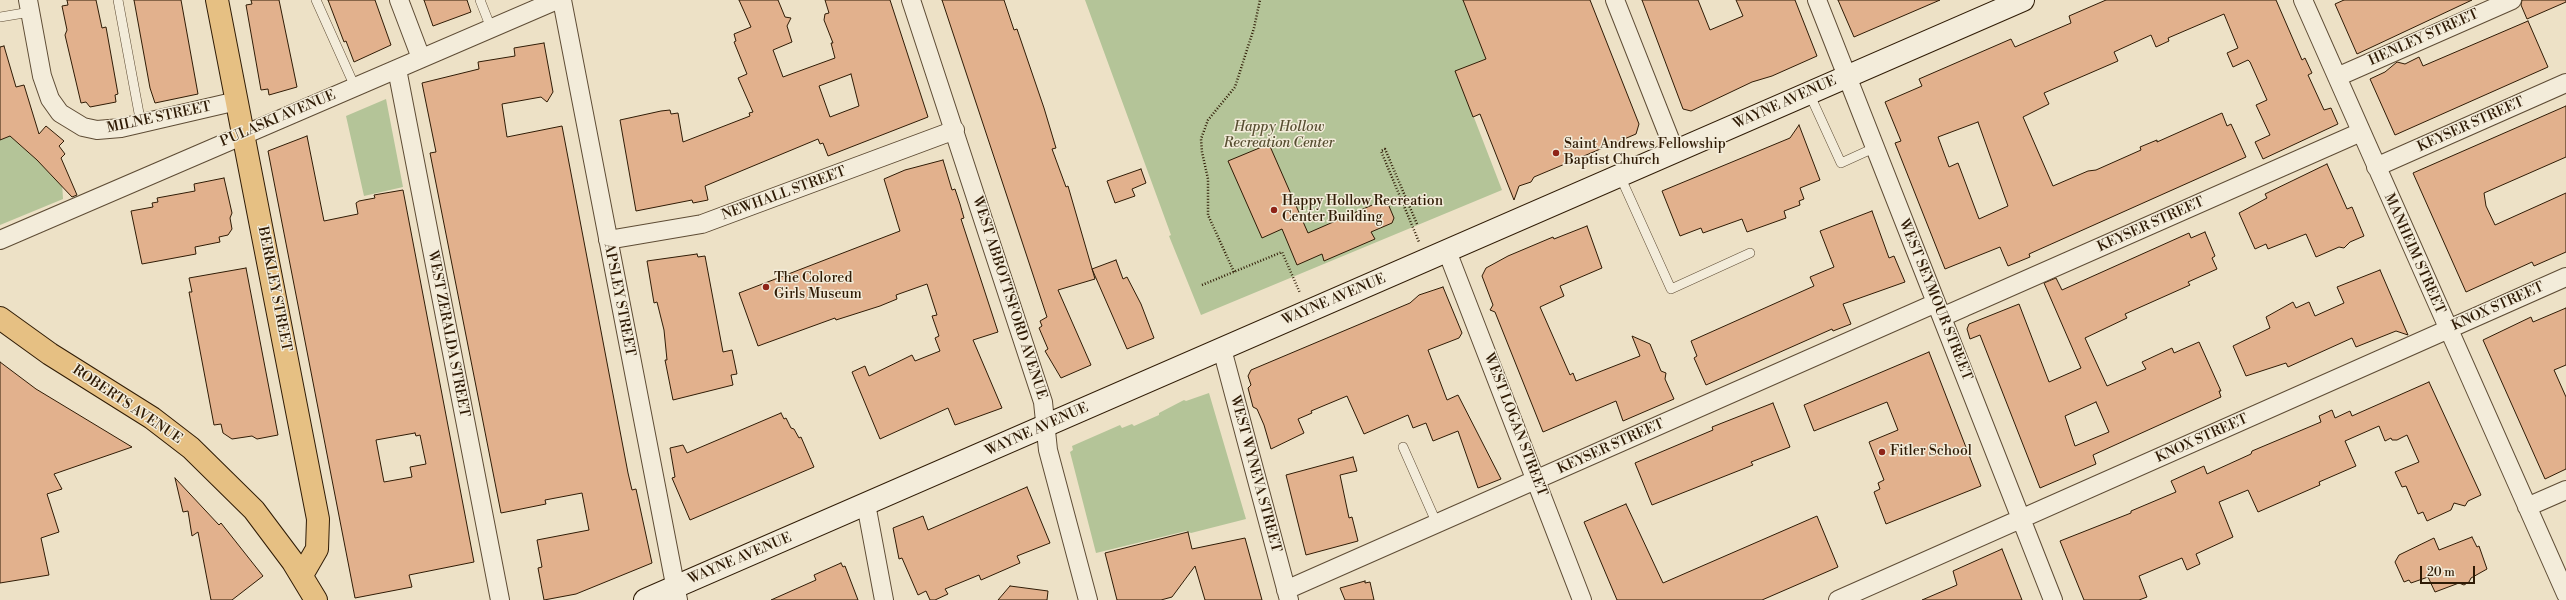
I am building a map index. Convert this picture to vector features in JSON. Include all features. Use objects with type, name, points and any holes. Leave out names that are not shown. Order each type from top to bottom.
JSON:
[{"type":"main road","name":"BERKLEY STREET","points":[[217,0],[318,519],[316,549],[302,575]]},
{"type":"main road","name":"WAYNE AVENUE","points":[[645,600],[676,593],[866,504],[2023,0]]},
{"type":"main road","name":"ROBERTS AVENUE","points":[[0,318],[50,354],[152,418],[191,448],[254,510],[302,575],[316,600]]},
{"type":"street","points":[[399,0],[421,58]]},
{"type":"street","name":"PULASKI AVENUE","points":[[0,240],[557,0]]},
{"type":"street","name":"APSLEY STREET","points":[[562,0],[676,593]]},
{"type":"street","name":"WEST ABBOTTSFORD AVENUE","points":[[911,0],[955,130],[1043,402],[1048,450],[1088,600]]},
{"type":"street","points":[[1615,0],[1675,152]]},
{"type":"street","name":"WEST SEYMOUR STREET","points":[[1817,0],[2053,600]]},
{"type":"street","name":"MANHEIM STREET","points":[[2303,0],[2447,330],[2566,594]]},
{"type":"street","name":"HENLEY STREET","points":[[2337,77],[2512,0]]},
{"type":"street","name":"MILNE STREET","points":[[29,6],[45,88],[50,100],[60,113],[83,127],[97,130],[121,128],[237,101]]},
{"type":"street","name":"WEST ZERALDA STREET","points":[[397,69],[500,600]]},
{"type":"street","name":"KEYSER STREET","points":[[2376,167],[2566,83]]},
{"type":"street","name":"NEWHALL STREET","points":[[608,240],[702,224],[955,130]]},
{"type":"street","name":"KEYSER STREET","points":[[1287,595],[1437,524],[1536,480],[2360,132]]},
{"type":"street","name":"WEST LOGAN STREET","points":[[1447,251],[1582,600]]},
{"type":"street","name":"KNOX STREET","points":[[1838,600],[2566,277]]},
{"type":"street","name":"WEST WYNEVA STREET","points":[[1222,349],[1287,595]]},
{"type":"street","points":[[2527,507],[2566,490]]},
{"type":"street","points":[[866,504],[884,600]]},
{"type":"lane","points":[[118,0],[141,124]]},
{"type":"lane","points":[[316,0],[354,87]]},
{"type":"lane","points":[[480,0],[491,28]]},
{"type":"lane","points":[[0,17],[29,6]]},
{"type":"lane","points":[[1809,93],[1841,163],[1874,148]]},
{"type":"lane","points":[[1620,176],[1671,289],[1750,253]]},
{"type":"lane","points":[[1403,447],[1437,524]]},
{"type":"path","points":[[1234,272],[1208,215],[1208,179],[1202,152],[1202,139],[1208,120],[1236,83],[1254,28],[1260,0]]},
{"type":"path","points":[[1417,224],[1385,149],[1381,151],[1426,260]]},
{"type":"path","points":[[1202,285],[1282,252],[1308,311]]},
{"type":"green space","name":"Happy Hollow Recreation Center","points":[[1085,0],[1464,0],[1486,59],[1456,71],[1502,190],[1201,315],[1169,236],[1171,235]]},
{"type":"green space","points":[[386,99],[403,187],[364,196],[346,116]]},
{"type":"green space","points":[[0,119],[62,182],[63,199],[0,225]]},
{"type":"green space","points":[[1209,393],[1246,519],[1191,533],[1186,531],[1096,553],[1070,452],[1073,450],[1072,446],[1120,425],[1122,428],[1132,424],[1134,426],[1159,415],[1159,413],[1184,400],[1186,401]]},
{"type":"building","points":[[67,0],[96,0],[102,28],[106,27],[118,94],[115,95],[116,102],[90,107],[86,102],[81,103],[65,35],[67,30],[62,6],[68,5]]},
{"type":"building","points":[[134,0],[181,0],[198,94],[155,103],[150,88]]},
{"type":"building","points":[[251,0],[279,0],[297,87],[269,95],[268,89],[261,90],[246,5],[252,4]]},
{"type":"building","points":[[328,0],[375,0],[391,45],[354,62],[346,41],[344,42]]},
{"type":"building","points":[[424,0],[467,0],[471,12],[433,26]]},
{"type":"building","points":[[739,0],[778,0],[785,17],[791,18],[787,26],[792,42],[773,50],[783,77],[835,58],[831,43],[833,43],[824,20],[825,14],[829,13],[825,0],[890,0],[928,117],[828,156],[823,143],[820,144],[818,139],[705,186],[708,200],[693,203],[692,200],[636,211],[620,120],[670,110],[671,114],[678,113],[683,142],[750,116],[749,113],[753,112],[738,78],[747,74],[734,42],[736,41],[734,34],[751,27]],"holes":[[[851,74],[859,106],[830,117],[819,86]]]},
{"type":"building","points":[[942,0],[1004,0],[1014,30],[1017,29],[1044,108],[1056,148],[1052,149],[1066,187],[1068,186],[1095,279],[1058,290],[1091,365],[1061,378],[1045,351],[1048,349],[1039,328],[1042,326],[1040,321],[1047,317]]},
{"type":"building","points":[[1463,0],[1590,0],[1639,124],[1636,134],[1534,177],[1531,182],[1519,186],[1514,200],[1480,114],[1473,117],[1455,71],[1486,59]]},
{"type":"building","points":[[1642,0],[1698,0],[1710,30],[1743,16],[1736,0],[1795,0],[1817,56],[1772,76],[1752,82],[1691,111],[1683,109]]},
{"type":"building","points":[[1838,0],[1940,0],[1854,37]]},
{"type":"building","points":[[2106,0],[2276,0],[2302,60],[2305,58],[2312,73],[2308,75],[2324,110],[2331,108],[2338,124],[2263,159],[2255,142],[2270,135],[2256,105],[2267,100],[2248,60],[2233,67],[2227,53],[2238,48],[2224,14],[2168,38],[2169,41],[2156,47],[2151,35],[2114,52],[2118,61],[2044,93],[2049,104],[2023,117],[2053,186],[2088,171],[2096,170],[2141,150],[2140,147],[2157,140],[2157,142],[2222,113],[2227,126],[2231,124],[2246,157],[2029,254],[2030,257],[2008,266],[2000,247],[1945,269],[1895,143],[1901,141],[1885,102],[1922,86],[1919,79],[2011,39],[2015,47],[2071,23],[2069,16]],"holes":[[[1978,122],[2008,206],[1979,219],[1958,163],[1949,167],[1938,137]]]},
{"type":"building","points":[[2344,0],[2472,0],[2357,54],[2335,4]]},
{"type":"building","points":[[2522,0],[2566,0],[2566,2],[2527,19],[2521,5]]},
{"type":"building","points":[[2528,21],[2548,67],[2395,135],[2370,79],[2385,72],[2397,62],[2405,64],[2419,57],[2423,66]]},
{"type":"building","points":[[544,43],[553,92],[547,102],[541,97],[502,104],[507,137],[562,126],[628,473],[632,490],[636,489],[652,563],[576,594],[544,600],[538,568],[542,567],[537,540],[589,530],[582,493],[545,500],[546,504],[501,513],[430,153],[436,152],[422,83],[479,69],[478,62],[515,56],[514,48]]},
{"type":"building","points":[[4,46],[16,87],[24,85],[39,134],[46,126],[64,141],[59,146],[65,154],[61,158],[77,195],[72,197],[37,160],[10,136],[0,140],[0,47]]},
{"type":"building","points":[[2566,106],[2566,157],[2484,193],[2486,206],[2495,225],[2566,193],[2566,252],[2534,266],[2532,262],[2466,292],[2413,173]]},
{"type":"building","points":[[1799,125],[1820,180],[1800,188],[1804,199],[1799,201],[1800,205],[1784,211],[1786,218],[1747,232],[1742,219],[1703,233],[1701,228],[1680,236],[1662,191],[1790,138]]},
{"type":"building","points":[[307,136],[324,221],[358,214],[356,203],[375,198],[374,195],[403,190],[474,562],[409,575],[412,587],[355,598],[268,151]],"holes":[[[415,433],[416,436],[420,435],[426,464],[410,467],[412,477],[384,482],[376,440]]]},
{"type":"building","name":"Happy Hollow Recreation Center Building","points":[[1269,144],[1308,233],[1386,199],[1394,218],[1392,223],[1371,232],[1375,239],[1324,261],[1322,254],[1297,265],[1282,229],[1262,238],[1228,161]]},
{"type":"building","points":[[943,160],[952,190],[955,189],[960,204],[964,218],[961,219],[998,332],[973,340],[1002,408],[955,425],[948,408],[880,439],[852,372],[865,366],[869,376],[912,355],[915,361],[940,351],[935,338],[939,336],[932,316],[937,315],[927,284],[896,295],[897,299],[880,306],[836,320],[835,318],[758,346],[739,293],[900,231],[884,179],[905,170]]},
{"type":"building","points":[[2327,164],[2347,209],[2352,207],[2364,236],[2350,242],[2344,248],[2339,247],[2316,257],[2306,234],[2268,249],[2266,244],[2255,249],[2239,213],[2267,198],[2265,194]]},
{"type":"building","points":[[1141,169],[1146,183],[1132,189],[1135,196],[1115,203],[1107,181]]},
{"type":"building","points":[[224,178],[232,213],[230,218],[232,229],[228,235],[219,237],[220,242],[195,247],[196,254],[142,264],[131,211],[153,207],[152,203],[158,202],[157,198],[195,191],[194,184]]},
{"type":"building","points":[[1872,211],[1889,258],[1894,256],[1905,282],[1843,304],[1851,324],[1833,331],[1832,329],[1706,385],[1694,358],[1697,356],[1691,341],[1814,286],[1810,277],[1834,267],[1820,231]]},
{"type":"building","points":[[1587,226],[1602,268],[1560,286],[1564,296],[1540,307],[1570,375],[1573,373],[1576,381],[1640,356],[1632,336],[1650,344],[1661,371],[1666,373],[1665,379],[1674,399],[1623,421],[1616,401],[1543,432],[1495,312],[1490,310],[1493,305],[1482,276],[1486,268],[1508,256],[1553,237],[1554,239]]},
{"type":"building","points":[[2205,232],[2215,256],[2212,258],[2217,269],[2188,282],[2190,285],[2125,314],[2127,318],[2085,338],[2107,386],[2146,369],[2142,362],[2172,348],[2174,353],[2199,342],[2221,391],[2219,391],[2221,397],[2093,455],[2096,464],[2040,488],[1980,335],[1970,339],[1967,329],[1969,324],[2019,304],[2049,382],[2081,368],[2044,283],[2056,278],[2062,290],[2189,233],[2191,238]],"holes":[[[2096,402],[2109,432],[2075,446],[2065,416]]]},
{"type":"building","points":[[697,254],[698,257],[705,256],[723,352],[732,350],[737,374],[731,375],[733,385],[673,400],[665,360],[667,360],[664,330],[657,302],[654,303],[647,261]]},
{"type":"building","points":[[1116,260],[1123,279],[1127,277],[1141,304],[1154,338],[1127,349],[1092,269]]},
{"type":"building","points":[[246,268],[278,435],[257,439],[252,436],[232,439],[223,433],[221,424],[214,425],[189,292],[192,292],[189,278]]},
{"type":"building","points":[[2380,270],[2408,335],[2396,331],[2356,347],[2352,338],[2288,367],[2286,363],[2246,376],[2233,346],[2270,328],[2266,317],[2293,302],[2296,308],[2309,302],[2315,316],[2344,303],[2337,287]]},
{"type":"building","points":[[1443,287],[1462,333],[1459,338],[1428,350],[1447,400],[1458,395],[1501,479],[1478,488],[1458,431],[1433,441],[1426,423],[1413,428],[1408,415],[1364,434],[1347,396],[1311,411],[1312,413],[1298,419],[1304,433],[1271,449],[1264,425],[1257,409],[1253,407],[1248,388],[1251,385],[1248,376],[1251,370],[1410,303],[1419,295]]},
{"type":"building","points":[[2566,308],[2566,365],[2554,370],[2566,397],[2566,469],[2545,479],[2483,340],[2531,317],[2533,322]]},
{"type":"building","points":[[1929,352],[1981,486],[1886,524],[1874,492],[1880,489],[1878,483],[1884,480],[1869,442],[1898,430],[1887,402],[1814,431],[1804,405]]},
{"type":"building","points":[[0,362],[36,389],[132,447],[54,474],[62,489],[47,494],[59,532],[41,538],[49,575],[0,583]]},
{"type":"building","points":[[2429,382],[2481,495],[2468,501],[2465,506],[2454,503],[2451,510],[2427,521],[2423,512],[2418,514],[2406,486],[2402,487],[2395,472],[2419,462],[2407,435],[2397,440],[2392,440],[2391,438],[2385,441],[2379,426],[2345,441],[2356,466],[2319,482],[2320,485],[2258,512],[2248,490],[2219,502],[2233,537],[2196,554],[2200,564],[2187,570],[2182,558],[2139,576],[2147,597],[2139,600],[2084,600],[2060,541],[2131,513],[2131,511],[2176,492],[2171,481],[2204,466],[2207,474],[2251,454],[2252,451],[2321,422],[2319,416],[2332,410],[2335,418],[2350,411],[2352,416]]},
{"type":"building","points":[[1773,403],[1790,447],[1751,462],[1753,465],[1652,505],[1635,463],[1713,430],[1712,427]]},
{"type":"building","points":[[781,413],[784,419],[786,418],[791,428],[794,429],[799,438],[801,437],[814,467],[690,520],[672,478],[675,477],[670,448],[683,445],[687,453]]},
{"type":"building","points":[[1353,457],[1357,471],[1340,475],[1349,518],[1352,517],[1358,541],[1306,555],[1286,475]]},
{"type":"building","points":[[175,478],[219,525],[221,523],[263,576],[232,600],[211,600],[198,532],[192,536],[188,511],[183,512]]},
{"type":"building","points":[[1027,487],[1050,543],[1017,556],[1020,563],[981,580],[979,575],[945,589],[948,594],[935,600],[930,600],[926,591],[918,595],[902,558],[899,559],[893,528],[923,516],[928,530]]},
{"type":"building","points":[[1626,504],[1663,583],[1817,516],[1838,567],[1762,600],[1617,600],[1584,522]]},
{"type":"building","points":[[1188,532],[1192,549],[1245,538],[1262,600],[1205,600],[1195,566],[1172,597],[1161,600],[1117,600],[1105,553]]},
{"type":"building","points":[[2472,537],[2477,547],[2479,546],[2487,569],[2471,578],[2469,582],[2464,585],[2459,583],[2435,592],[2428,577],[2411,583],[2409,580],[2404,582],[2395,562],[2399,555],[2434,538],[2439,550]]},
{"type":"building","points":[[2002,549],[2022,600],[1922,600],[1957,585],[1953,571]]},
{"type":"building","points":[[841,563],[843,567],[845,566],[858,600],[771,600],[816,580],[814,575]]},
{"type":"building","points":[[1365,581],[1365,583],[1370,582],[1374,600],[1345,600],[1340,588]]},
{"type":"building","points":[[1010,586],[1048,591],[1047,600],[998,600]]},
{"type":"place","name":"Saint Andrews Fellowship Baptist Church","points":[[1556,153]]},
{"type":"place","name":"Happy Hollow Recreation Center Building","points":[[1274,210]]},
{"type":"place","name":"The Colored Girls Museum","points":[[766,287]]},
{"type":"place","name":"Fitler School","points":[[1882,452]]}]
